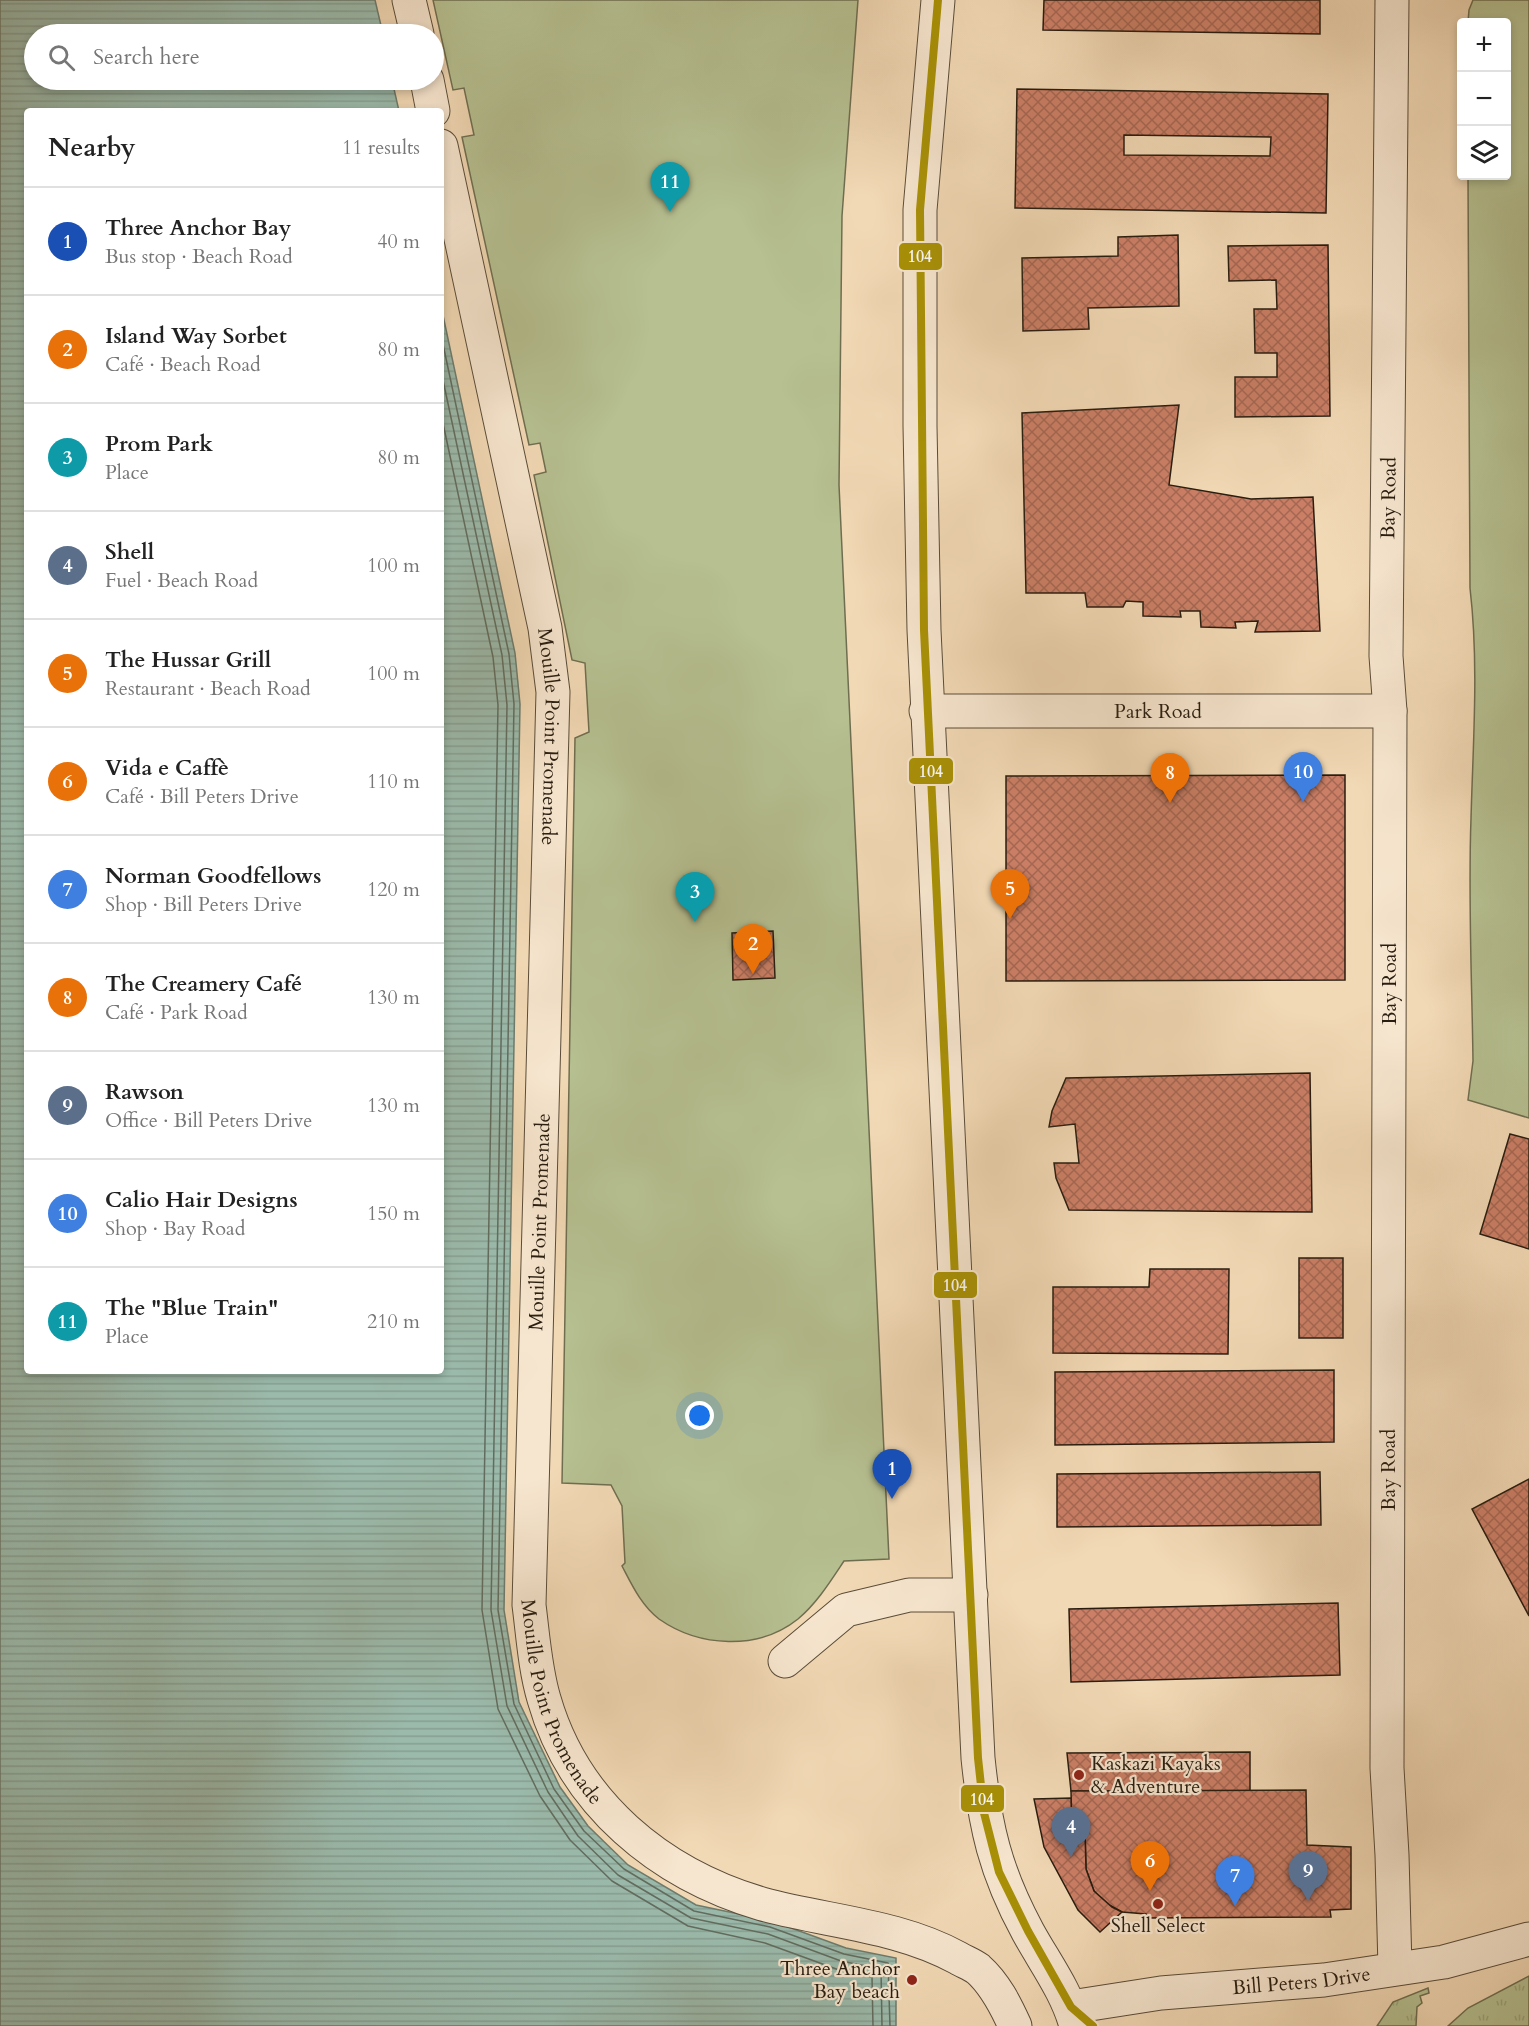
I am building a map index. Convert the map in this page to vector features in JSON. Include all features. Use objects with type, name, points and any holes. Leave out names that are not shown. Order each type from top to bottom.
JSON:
[{"type":"street","points":[[410,0],[415,24]]},
{"type":"street","points":[[938,0],[920,210],[920,438],[926,711],[978,1758],[984,1813],[999,1872],[1028,1931],[1080,2020]]},
{"type":"street","name":"Bay Road","points":[[1392,0],[1386,656],[1390,711],[1387,1768],[1395,1968]]},
{"type":"street","points":[[429,90],[432,108]]},
{"type":"street","name":"Mouille Point Promenade","points":[[444,160],[545,628],[553,692],[529,1605],[544,1699],[562,1744],[582,1781],[610,1814],[646,1849],[698,1880],[762,1904],[884,1931],[942,1949],[978,1969],[1002,2000],[1015,2026]]},
{"type":"street","name":"Park Road","points":[[926,711],[1390,711]]},
{"type":"street","points":[[785,1661],[846,1610],[909,1595],[971,1594]]},
{"type":"street","name":"Bill Peters Drive","points":[[1080,2020],[1161,1993],[1324,1980],[1444,1962],[1529,1939]]},
{"type":"green space","points":[[433,0],[858,0],[842,216],[839,485],[889,1559],[844,1561],[817,1599],[798,1619],[765,1636],[747,1640],[728,1642],[710,1640],[675,1628],[659,1619],[642,1601],[622,1566],[625,1563],[622,1506],[611,1485],[562,1483],[575,738],[589,732],[585,663],[572,660],[534,475],[546,472],[540,443],[529,445],[462,137],[474,135],[464,88],[453,90],[444,50],[444,24],[438,24]]},
{"type":"green space","points":[[1473,0],[1529,0],[1529,1118],[1468,1100],[1473,1061],[1470,849],[1475,704],[1470,588],[1468,180],[1511,180],[1511,18],[1468,18]]},
{"type":"green space","points":[[1529,1976],[1529,2026],[1448,2026],[1468,2008]]},
{"type":"green space","points":[[1428,1988],[1429,1993],[1420,1996],[1422,2003],[1417,2007],[1416,2026],[1377,2026],[1393,2002]]},
{"type":"water","points":[[0,0],[375,0],[381,24],[24,24],[24,90],[394,90],[398,108],[24,108],[24,1374],[444,1374],[444,320],[515,653],[520,704],[504,1610],[519,1702],[560,1787],[588,1826],[628,1865],[696,1905],[772,1921],[846,1948],[896,1958],[896,2026],[0,2026]]},
{"type":"building","points":[[1044,0],[1320,0],[1320,34],[1043,30]]},
{"type":"building","points":[[1017,89],[1328,94],[1326,213],[1015,208]],"holes":[[[1124,135],[1271,137],[1270,156],[1124,155]]]},
{"type":"building","points":[[1178,235],[1179,306],[1088,308],[1089,329],[1023,331],[1022,258],[1118,256],[1118,237]]},
{"type":"building","points":[[1328,245],[1330,416],[1235,417],[1235,377],[1277,377],[1277,353],[1255,353],[1254,309],[1277,309],[1276,280],[1229,281],[1228,246]]},
{"type":"building","points":[[1179,405],[1169,485],[1251,499],[1313,497],[1320,631],[1255,632],[1258,621],[1235,622],[1236,628],[1201,627],[1200,611],[1180,611],[1181,617],[1143,616],[1143,602],[1126,601],[1123,607],[1087,607],[1085,593],[1026,593],[1022,413]]},
{"type":"building","points":[[1345,775],[1345,980],[1006,981],[1006,776]]},
{"type":"building","points":[[773,931],[775,978],[733,980],[732,933]]},
{"type":"building","points":[[1310,1073],[1312,1212],[1069,1210],[1056,1178],[1054,1163],[1079,1163],[1075,1124],[1049,1127],[1052,1111],[1066,1078]]},
{"type":"building","points":[[1510,1134],[1529,1139],[1529,1249],[1480,1234]]},
{"type":"building","points":[[1299,1258],[1343,1258],[1343,1338],[1299,1338]]},
{"type":"building","points":[[1150,1269],[1229,1269],[1228,1354],[1053,1353],[1053,1287],[1149,1287]]},
{"type":"building","points":[[1334,1370],[1334,1442],[1055,1445],[1055,1372]]},
{"type":"building","points":[[1320,1472],[1321,1525],[1057,1527],[1057,1474]]},
{"type":"building","points":[[1529,1479],[1529,1616],[1472,1509]]},
{"type":"building","points":[[1338,1603],[1340,1675],[1071,1682],[1069,1609]]},
{"type":"building","points":[[1250,1752],[1250,1791],[1071,1791],[1067,1753]]},
{"type":"building","points":[[1306,1790],[1307,1845],[1351,1847],[1351,1909],[1330,1910],[1331,1917],[1146,1918],[1146,1914],[1122,1912],[1102,1901],[1094,1891],[1086,1869],[1085,1831],[1072,1831],[1071,1791]]},
{"type":"building","points":[[1071,1798],[1072,1831],[1085,1831],[1086,1869],[1094,1891],[1112,1907],[1122,1912],[1100,1932],[1078,1910],[1044,1847],[1034,1799]]},
{"type":"transit line","name":"104","points":[[938,0],[920,210],[924,630],[978,1758],[984,1813],[999,1872],[1028,1931],[1071,2007],[1093,2026]]},
{"type":"place","name":"The \"Blue Train\"","points":[[670,212]]},
{"type":"place","name":"Calio Hair Designs","points":[[1303,802]]},
{"type":"place","name":"The Creamery Café","points":[[1170,803]]},
{"type":"place","name":"The Hussar Grill","points":[[1010,919]]},
{"type":"place","name":"Prom Park","points":[[695,922]]},
{"type":"place","name":"Island Way Sorbet","points":[[753,974]]},
{"type":"place","name":"Three Anchor Bay","points":[[892,1499]]},
{"type":"place","name":"Kaskazi Kayaks & Adventure","points":[[1079,1775]]},
{"type":"place","name":"Shell","points":[[1071,1857]]},
{"type":"place","name":"Vida e Caffè","points":[[1150,1891]]},
{"type":"place","name":"Rawson","points":[[1308,1901]]},
{"type":"place","name":"Shell Select","points":[[1158,1904]]},
{"type":"place","name":"Norman Goodfellows","points":[[1235,1906]]},
{"type":"place","name":"Three Anchor Bay beach","points":[[912,1980]]}]
